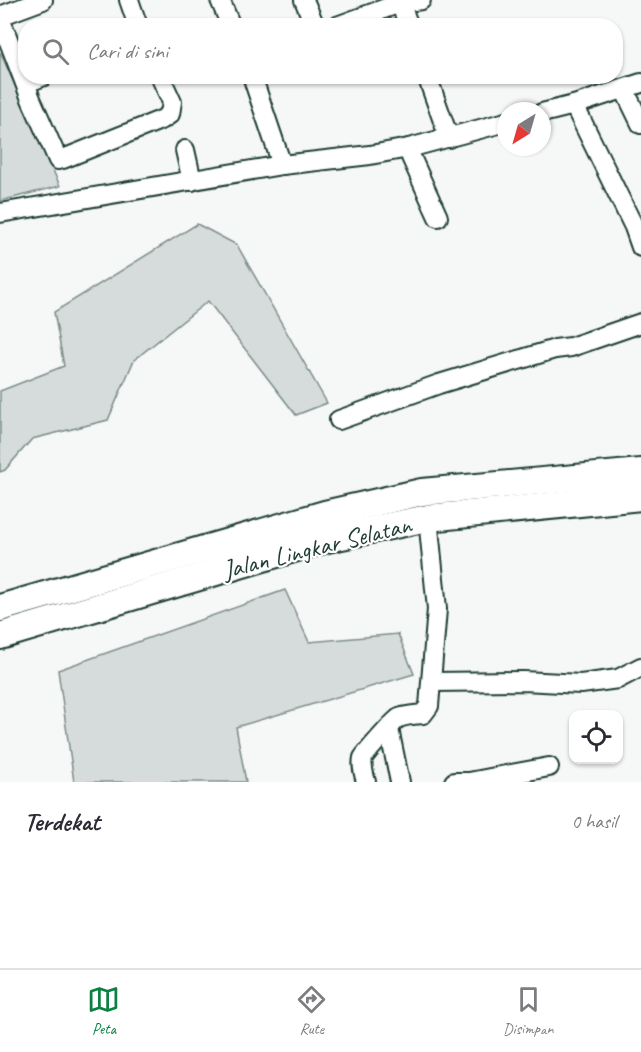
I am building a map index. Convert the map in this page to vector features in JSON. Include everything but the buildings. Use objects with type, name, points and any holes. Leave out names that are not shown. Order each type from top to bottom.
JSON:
[{"type":"highway","name":"Jalan Lingkar Selatan","points":[[0,608],[324,514],[422,492],[641,472]]},
{"type":"highway","name":"Jalan Lingkar Selatan","points":[[0,636],[327,539],[428,518],[641,497]]},
{"type":"street","points":[[18,63],[0,17],[43,0]]},
{"type":"street","points":[[129,0],[135,18]]},
{"type":"street","points":[[220,0],[228,18]]},
{"type":"street","points":[[304,0],[312,18]]},
{"type":"street","points":[[358,18],[399,2],[421,0]]},
{"type":"street","points":[[399,2],[406,18]]},
{"type":"street","points":[[26,84],[55,157],[60,160],[163,119],[170,114],[172,102],[164,84]]},
{"type":"street","points":[[255,84],[282,165]]},
{"type":"street","points":[[430,84],[449,138]]},
{"type":"street","points":[[551,111],[632,86],[641,124]]},
{"type":"street","points":[[574,105],[634,227],[641,247]]},
{"type":"street","points":[[0,213],[282,165],[410,148],[497,125]]},
{"type":"street","points":[[410,148],[411,157],[438,217]]},
{"type":"street","points":[[185,150],[192,181]]},
{"type":"street","points":[[339,420],[439,384],[571,347],[641,323]]},
{"type":"street","points":[[366,782],[362,764],[365,754],[394,721],[423,714],[426,711],[432,682],[437,609],[428,518]]},
{"type":"street","points":[[432,682],[523,681],[581,684],[618,679],[641,667]]},
{"type":"street","points":[[389,729],[400,782]]},
{"type":"street","points":[[454,782],[469,782],[549,766]]},
{"type":"shaded area","points":[[0,52],[60,186],[0,201]]},
{"type":"shaded area","points":[[197,224],[237,245],[327,403],[296,415],[208,301],[134,360],[108,420],[32,439],[5,470],[0,472],[0,391],[64,366],[54,312]]},
{"type":"shaded area","points":[[285,590],[309,642],[398,634],[414,674],[236,727],[246,782],[74,782],[58,670]]}]
